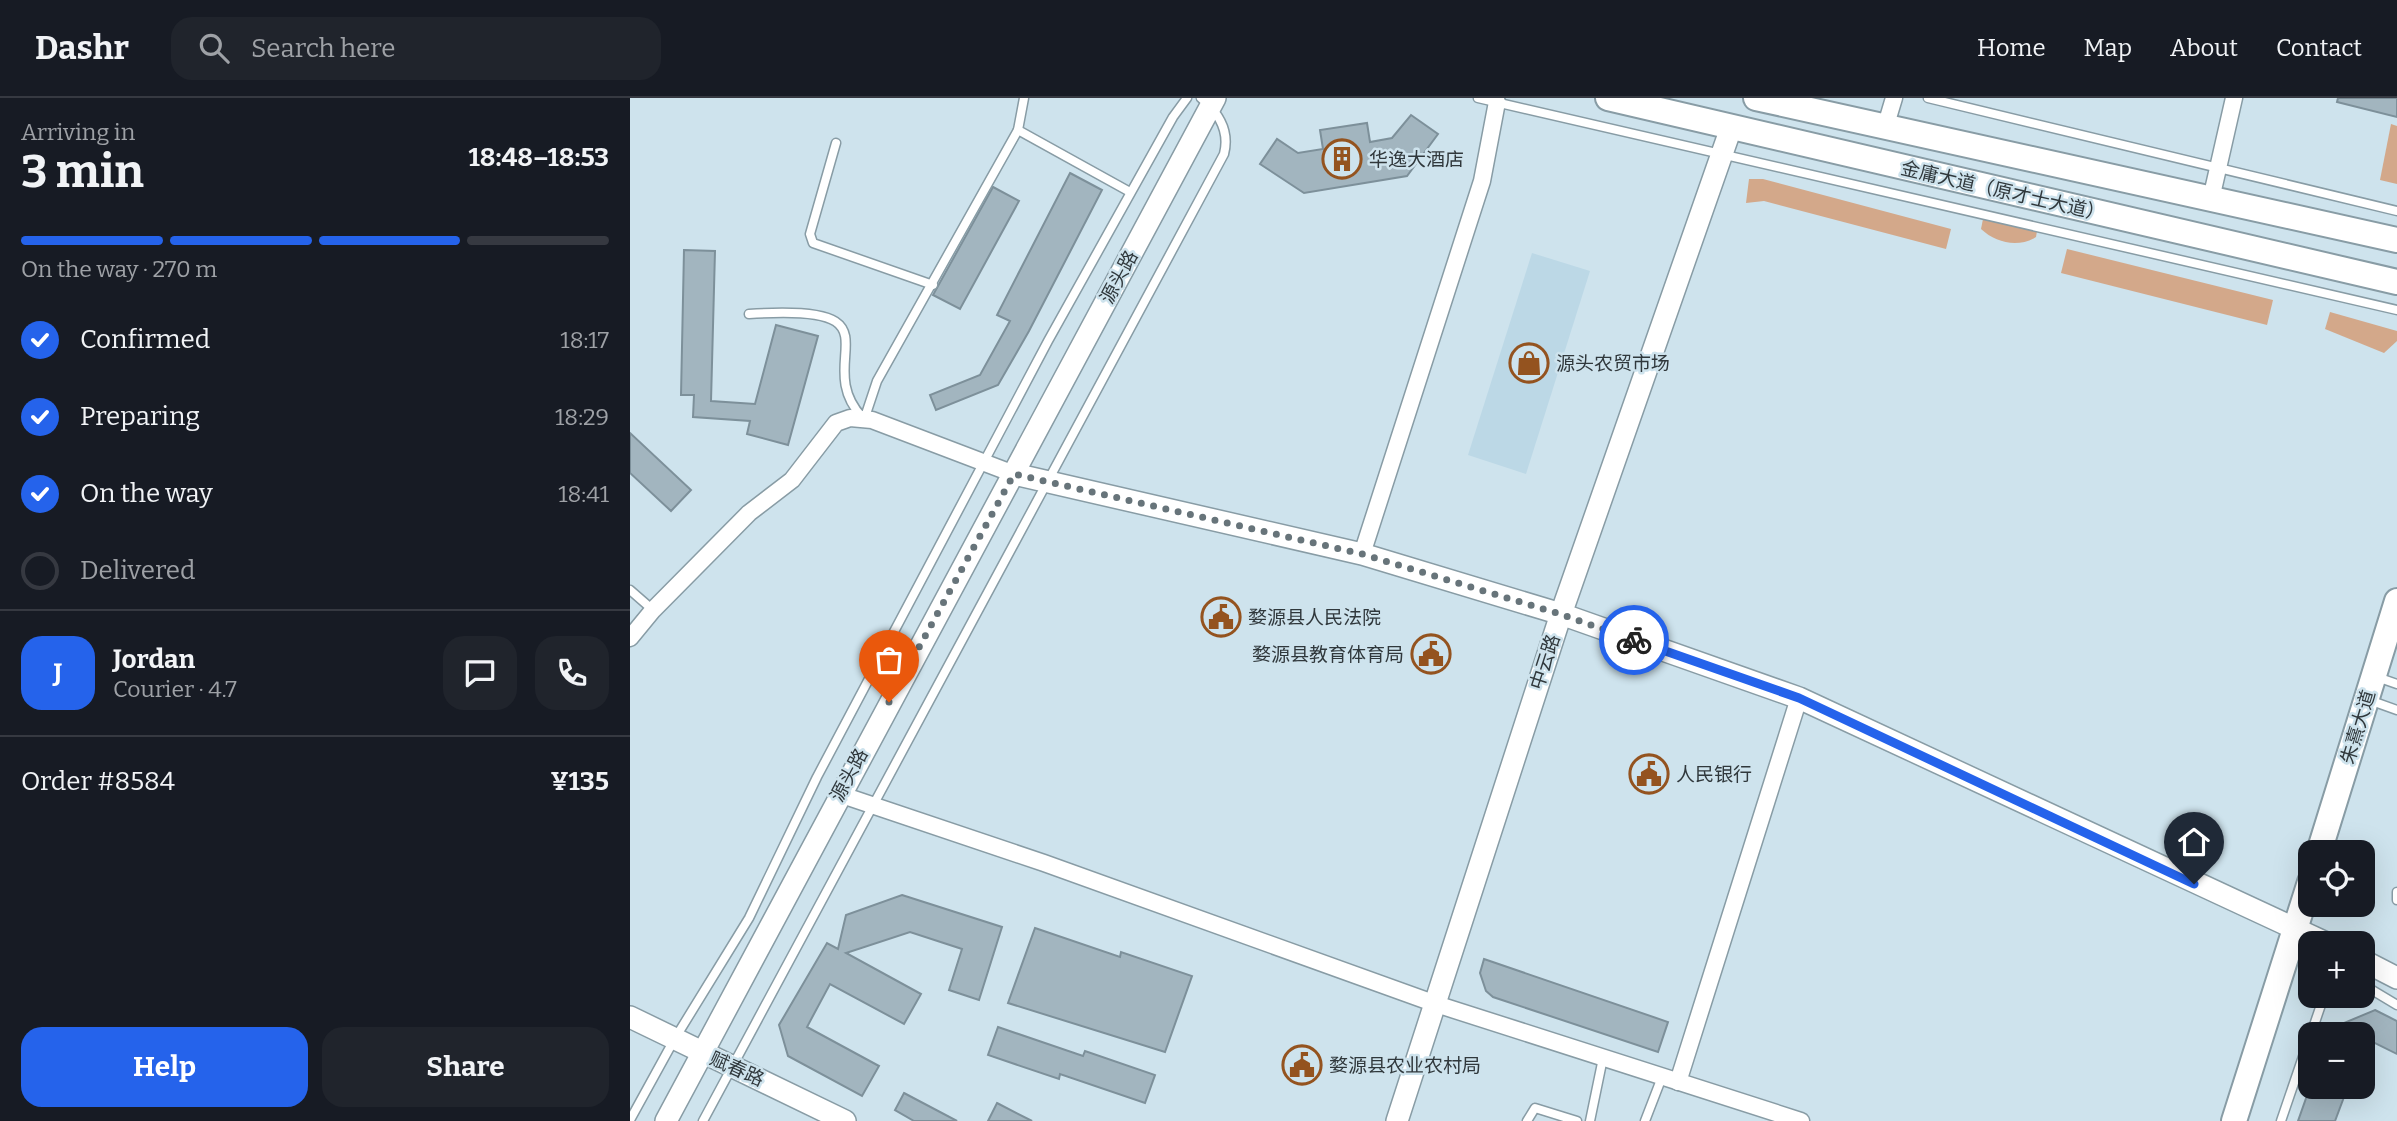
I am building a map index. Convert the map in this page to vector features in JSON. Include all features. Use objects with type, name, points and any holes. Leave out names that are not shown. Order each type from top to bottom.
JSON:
[{"type":"main road","name":"金庸大道（原才士大道）","points":[[1608,98],[2397,282]]},
{"type":"main road","name":"金庸大道（原才士大道）","points":[[1756,98],[2397,240]]},
{"type":"main road","name":"朱熹大道","points":[[2323,840],[2397,601]]},
{"type":"main road","points":[[2234,1121],[2298,948]]},
{"type":"street","points":[[1885,128],[1895,98]]},
{"type":"street","points":[[2211,199],[2234,98]]},
{"type":"street","name":"源头路","points":[[666,1121],[1212,100]]},
{"type":"street","points":[[1362,554],[1482,181],[1497,102]]},
{"type":"street","name":"中云路","points":[[1397,1121],[1560,614],[1731,128]]},
{"type":"street","points":[[630,638],[653,610],[749,513],[792,480],[836,423],[850,418],[864,419],[1014,474],[1362,554],[1560,614],[1799,698],[2298,935]]},
{"type":"street","points":[[1670,1079],[1799,698]]},
{"type":"street","points":[[839,794],[1044,863],[1436,1004],[1801,1121]]},
{"type":"street","points":[[2375,967],[2397,978]]},
{"type":"street","name":"赋春路","points":[[630,1017],[845,1121]]},
{"type":"lane","points":[[749,314],[795,311],[822,315],[840,325],[846,332],[848,347],[847,392],[853,408],[864,419],[877,381],[1018,130],[1024,98]]},
{"type":"lane","points":[[630,1120],[674,1040],[749,918],[817,778],[984,463],[1130,192],[1173,117],[1188,98]]},
{"type":"lane","points":[[1478,98],[2397,310]]},
{"type":"lane","points":[[1928,98],[2397,211]]},
{"type":"lane","points":[[703,1121],[1224,154],[1227,131],[1212,100]]},
{"type":"lane","points":[[1018,130],[1130,192]]},
{"type":"lane","points":[[836,143],[810,234],[813,243],[933,285]]},
{"type":"lane","points":[[630,590],[653,610]]},
{"type":"lane","points":[[2370,687],[2397,684]]},
{"type":"lane","points":[[2370,687],[2397,710]]},
{"type":"lane","points":[[2397,892],[2397,900]]},
{"type":"lane","points":[[2375,992],[2397,1005]]},
{"type":"lane","points":[[1590,1121],[1603,1058]]},
{"type":"lane","points":[[2281,1121],[2298,1071]]},
{"type":"lane","points":[[1645,1121],[1670,1079]]},
{"type":"lane","points":[[1527,1121],[1535,1108],[1577,1121]]},
{"type":"shaded area","points":[[2391,124],[2397,126],[2397,184],[2380,180]]},
{"type":"shaded area","points":[[1749,179],[1763,179],[1951,229],[1946,249],[1764,201],[1746,203]]},
{"type":"shaded area","points":[[1983,219],[2037,231],[2036,237],[2015,243],[2000,241],[1981,229]]},
{"type":"shaded area","points":[[2067,249],[2273,300],[2267,325],[2061,273]]},
{"type":"shaded area","name":"源头农贸市场","points":[[1532,253],[1590,271],[1526,474],[1468,455]]},
{"type":"shaded area","points":[[2330,312],[2397,331],[2397,341],[2384,353],[2325,329]]},
{"type":"building","points":[[2338,98],[2397,98],[2397,117],[2337,102]]},
{"type":"building","name":"华逸大酒店","points":[[1411,115],[1438,134],[1407,176],[1304,193],[1260,164],[1277,139],[1298,153],[1323,149],[1320,130],[1367,123],[1370,142],[1392,138]]},
{"type":"building","points":[[1070,173],[1102,190],[1029,331],[998,385],[936,410],[930,395],[980,375],[1010,321],[997,315]]},
{"type":"building","points":[[993,187],[1019,201],[960,309],[933,295]]},
{"type":"building","points":[[684,250],[715,251],[711,401],[755,404],[776,325],[818,336],[788,445],[747,434],[750,421],[693,417],[694,395],[681,395]]},
{"type":"building","points":[[630,433],[691,490],[671,511],[630,473]]},
{"type":"building","points":[[902,895],[1002,927],[979,1000],[949,990],[962,949],[910,932],[846,953],[921,994],[904,1024],[830,984],[807,1027],[879,1066],[862,1096],[788,1056],[779,1025],[827,943],[838,949],[846,915]]},
{"type":"building","points":[[1035,928],[1120,957],[1121,952],[1192,976],[1165,1052],[1008,1003]]},
{"type":"building","points":[[1484,959],[1668,1022],[1658,1052],[1493,997],[1486,991],[1480,973]]},
{"type":"building","points":[[2375,1010],[2397,1021],[2397,1054],[2375,1043],[2375,1022],[2346,1022]]},
{"type":"building","points":[[998,1027],[1083,1056],[1085,1051],[1155,1075],[1145,1103],[1060,1074],[1059,1079],[988,1055]]},
{"type":"building","points":[[904,1093],[957,1121],[914,1121],[895,1110]]},
{"type":"building","points":[[2306,1099],[2343,1099],[2335,1121],[2298,1121]]},
{"type":"building","points":[[997,1103],[1032,1121],[988,1121]]},
{"type":"way so far","points":[[889,702],[1014,474],[1362,554],[1560,614],[1634,640]]},
{"type":"place","name":"华逸大酒店","points":[[1342,159]]},
{"type":"place","name":"源头农贸市场","points":[[1529,363]]},
{"type":"place","name":"婺源县人民法院","points":[[1221,617]]},
{"type":"place","name":"婺源县教育体育局","points":[[1431,654]]},
{"type":"place","name":"人民银行","points":[[1649,774]]},
{"type":"place","name":"婺源县农业农村局","points":[[1302,1065]]},
{"type":"route","points":[[1634,640],[1799,698],[2194,884]]}]
